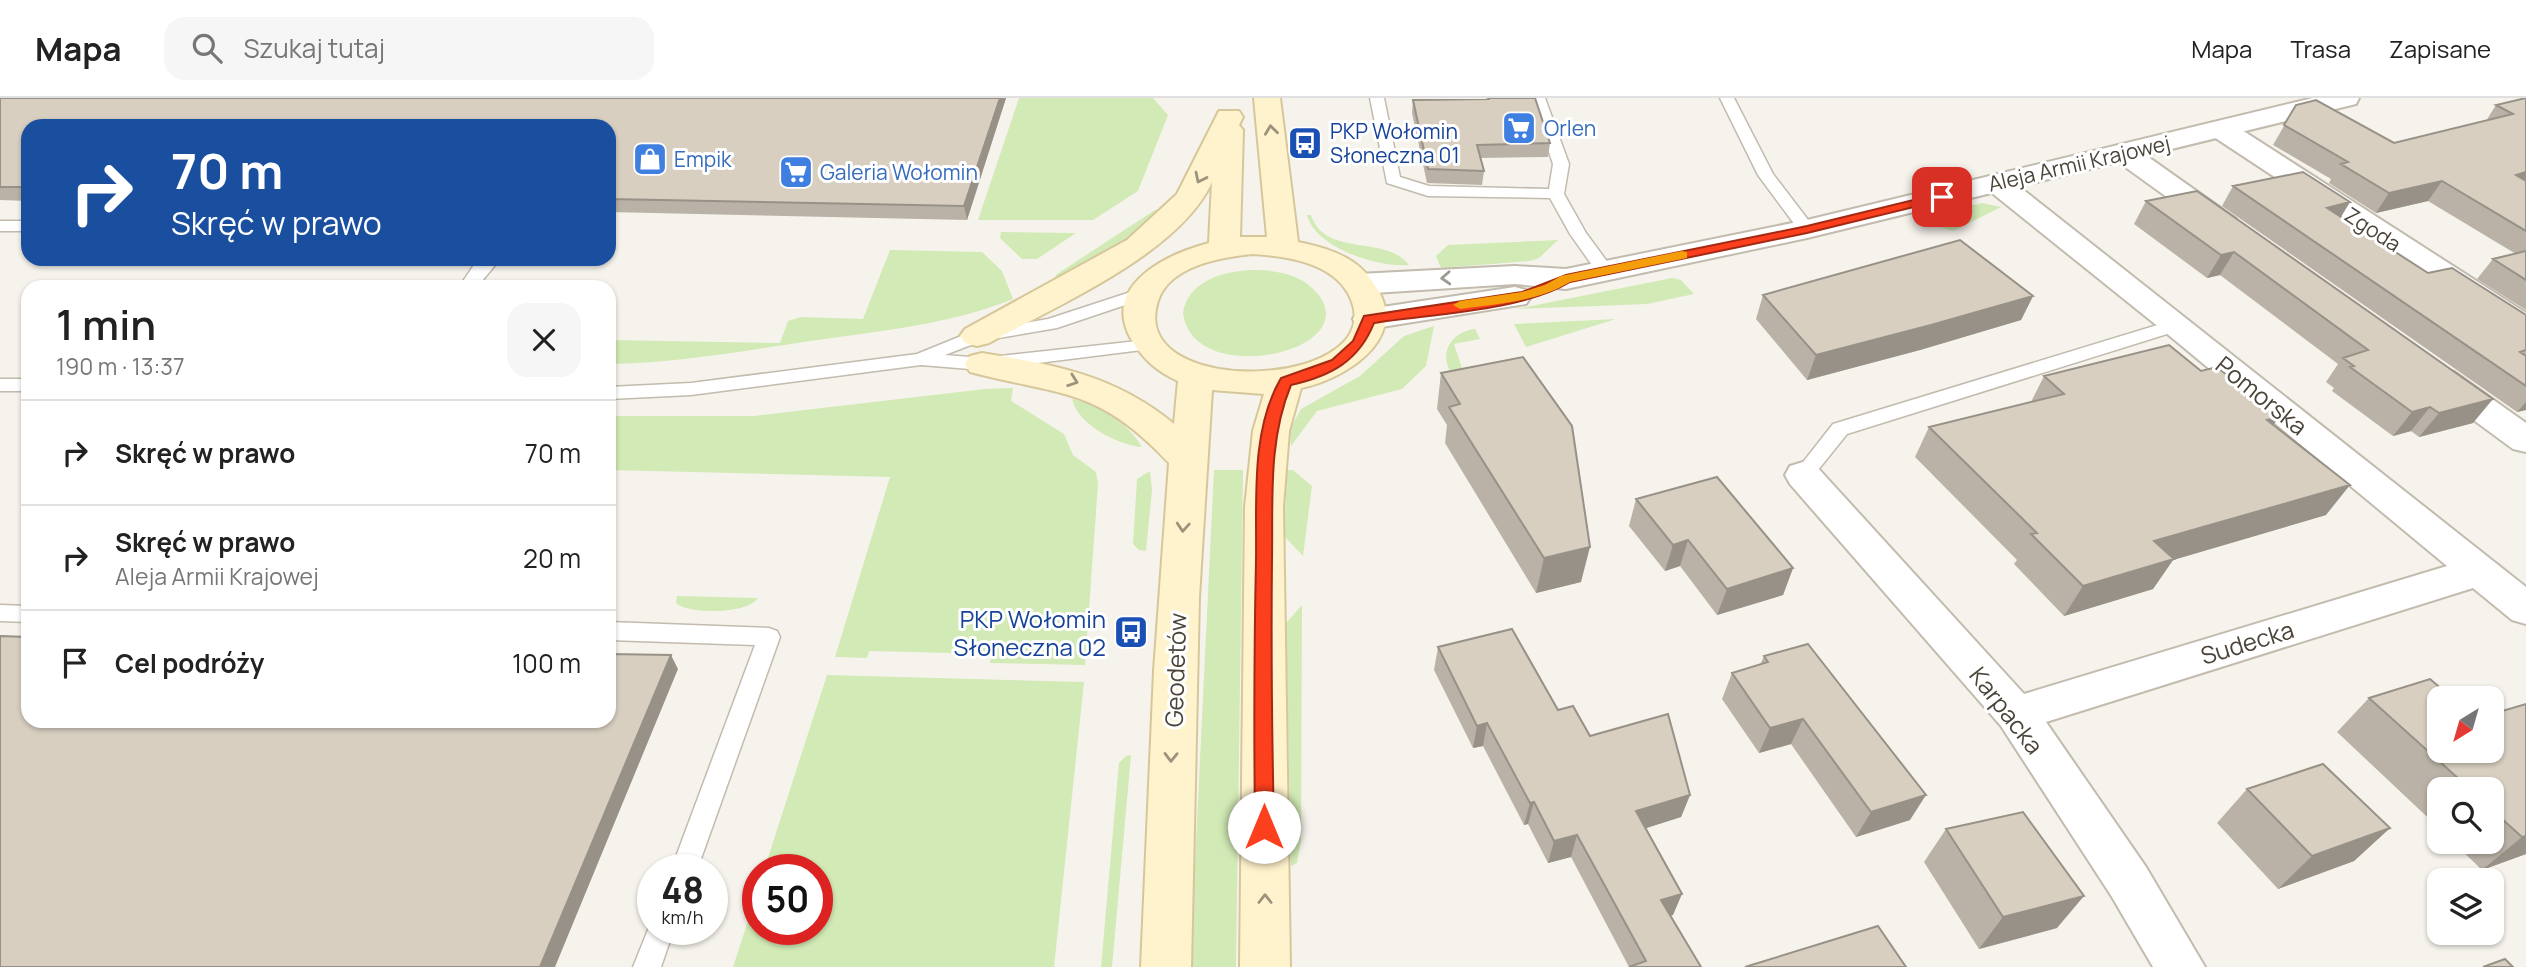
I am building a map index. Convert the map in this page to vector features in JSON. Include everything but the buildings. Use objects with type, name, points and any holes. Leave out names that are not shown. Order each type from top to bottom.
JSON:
[{"type":"main road","points":[[1267,98],[1283,247]]},
{"type":"main road","points":[[1224,247],[1231,107]]},
{"type":"main road","points":[[979,350],[1138,247],[1190,198],[1231,107]]},
{"type":"main road","points":[[1224,247],[1283,247],[1334,264],[1358,284],[1367,301],[1369,319],[1359,342],[1337,363],[1286,382],[1240,384],[1196,375],[1161,355],[1150,343],[1140,317],[1146,292],[1159,276],[1177,263],[1224,247]]},
{"type":"main road","points":[[979,350],[1115,396],[1164,433],[1187,459]]},
{"type":"main road","name":"Geodetów","points":[[1166,967],[1174,664],[1187,459],[1196,375]]},
{"type":"main road","points":[[1265,967],[1262,632],[1266,459],[1278,400],[1286,382]]},
{"type":"street","name":"Aleja Armii Krajowej","points":[[1358,284],[1514,275],[1566,279],[1807,229],[2346,98]]},
{"type":"street","name":"Zgoda","points":[[2221,129],[2526,328]]},
{"type":"street","points":[[2124,153],[2245,239]]},
{"type":"street","name":"Pomorska","points":[[1997,183],[2047,226],[2177,325],[2526,609]]},
{"type":"street","name":"Aleja Armii Krajowej","points":[[1369,319],[1524,296],[1550,288],[1566,279]]},
{"type":"street","points":[[2414,360],[2526,440]]},
{"type":"street","name":"Karpacka","points":[[1803,475],[2016,714],[2129,882],[2180,967]]},
{"type":"street","name":"Sudecka","points":[[2016,714],[2479,571]]},
{"type":"lane","points":[[1377,98],[1393,180],[1428,191],[1494,190],[1556,194]]},
{"type":"lane","points":[[1538,98],[1561,164],[1556,194],[1578,234],[1605,271]]},
{"type":"lane","points":[[1727,98],[1766,175],[1807,229]]},
{"type":"lane","points":[[0,226],[21,226]]},
{"type":"lane","points":[[474,280],[485,266]]},
{"type":"lane","points":[[921,359],[979,350],[1146,292]]},
{"type":"lane","points":[[1803,475],[1840,429],[2177,325]]},
{"type":"lane","points":[[616,393],[691,389],[979,350],[1150,343]]},
{"type":"lane","points":[[0,385],[21,385]]},
{"type":"lane","points":[[0,613],[21,614]]},
{"type":"lane","points":[[616,631],[769,637],[690,854]]},
{"type":"lane","points":[[647,967],[656,945]]},
{"type":"green space","points":[[1019,98],[1153,98],[1168,115],[1138,191],[1093,220],[978,220]]},
{"type":"green space","points":[[1982,203],[2001,207],[1953,231],[1915,220]]},
{"type":"green space","points":[[1161,209],[1114,249],[1052,282],[1057,274],[1155,210]]},
{"type":"green space","points":[[1307,215],[1311,215],[1318,228],[1329,237],[1386,250],[1409,265],[1382,263],[1350,254],[1322,237],[1312,227]]},
{"type":"green space","points":[[1001,232],[1076,233],[1037,259],[1022,259],[1000,238]]},
{"type":"green space","points":[[1558,240],[1539,258],[1530,261],[1441,268],[1436,256],[1448,245]]},
{"type":"green space","points":[[890,250],[982,252],[1002,271],[1013,299],[964,315],[887,330],[710,356],[616,364],[616,340],[780,343],[788,321],[801,317],[863,319]]},
{"type":"green space","points":[[1253,270],[1288,274],[1311,287],[1317,293],[1326,314],[1318,332],[1299,346],[1272,354],[1243,356],[1215,351],[1193,337],[1183,313],[1192,293],[1200,285],[1220,275]]},
{"type":"green space","points":[[1672,278],[1681,280],[1694,294],[1647,304],[1516,309]]},
{"type":"green space","points":[[1616,319],[1526,347],[1514,324]]},
{"type":"green space","points":[[1434,326],[1426,366],[1402,389],[1317,411],[1291,446],[1290,429],[1301,409],[1360,376],[1404,336]]},
{"type":"green space","points":[[1475,329],[1480,339],[1454,344],[1463,371],[1452,374],[1446,358],[1450,344],[1460,334]]},
{"type":"green space","points":[[1013,388],[1011,401],[1064,434],[1073,455],[1096,472],[1098,484],[1085,665],[990,663],[992,654],[869,651],[867,658],[835,657],[890,477],[616,470],[616,416],[754,416]]},
{"type":"green space","points":[[1072,399],[1112,416],[1142,447],[1100,432],[1082,417]]},
{"type":"green space","points":[[1214,470],[1243,470],[1236,967],[1190,967]]},
{"type":"green space","points":[[1287,470],[1293,470],[1312,486],[1303,556],[1284,536]]},
{"type":"green space","points":[[1150,471],[1152,490],[1146,551],[1139,550],[1133,544],[1137,479]]},
{"type":"green space","points":[[677,596],[758,598],[743,607],[731,610],[705,611],[683,607],[676,603]]},
{"type":"green space","points":[[1302,605],[1301,841],[1297,863],[1291,866],[1286,623]]},
{"type":"green space","points":[[827,675],[1084,682],[1054,967],[733,967],[742,939],[742,945],[833,945],[833,854],[769,854]]},
{"type":"green space","points":[[1131,755],[1112,967],[1101,967],[1119,763]]},
{"type":"slow traffic","points":[[1460,305],[1524,296],[1550,288],[1566,279],[1682,255]]},
{"type":"place","name":"Orlen","points":[[1519,128]]},
{"type":"place","name":"PKP Wołomin Słoneczna 01","points":[[1305,143]]},
{"type":"place","name":"Empik","points":[[650,159]]},
{"type":"place","name":"Galeria Wołomin","points":[[796,172]]},
{"type":"place","name":"PKP Wołomin Słoneczna 02","points":[[1131,632]]},
{"type":"route","points":[[1264,827],[1262,632],[1266,459],[1278,400],[1286,382],[1337,363],[1359,342],[1369,319],[1524,296],[1550,288],[1566,279],[1807,229],[1942,197]]}]
